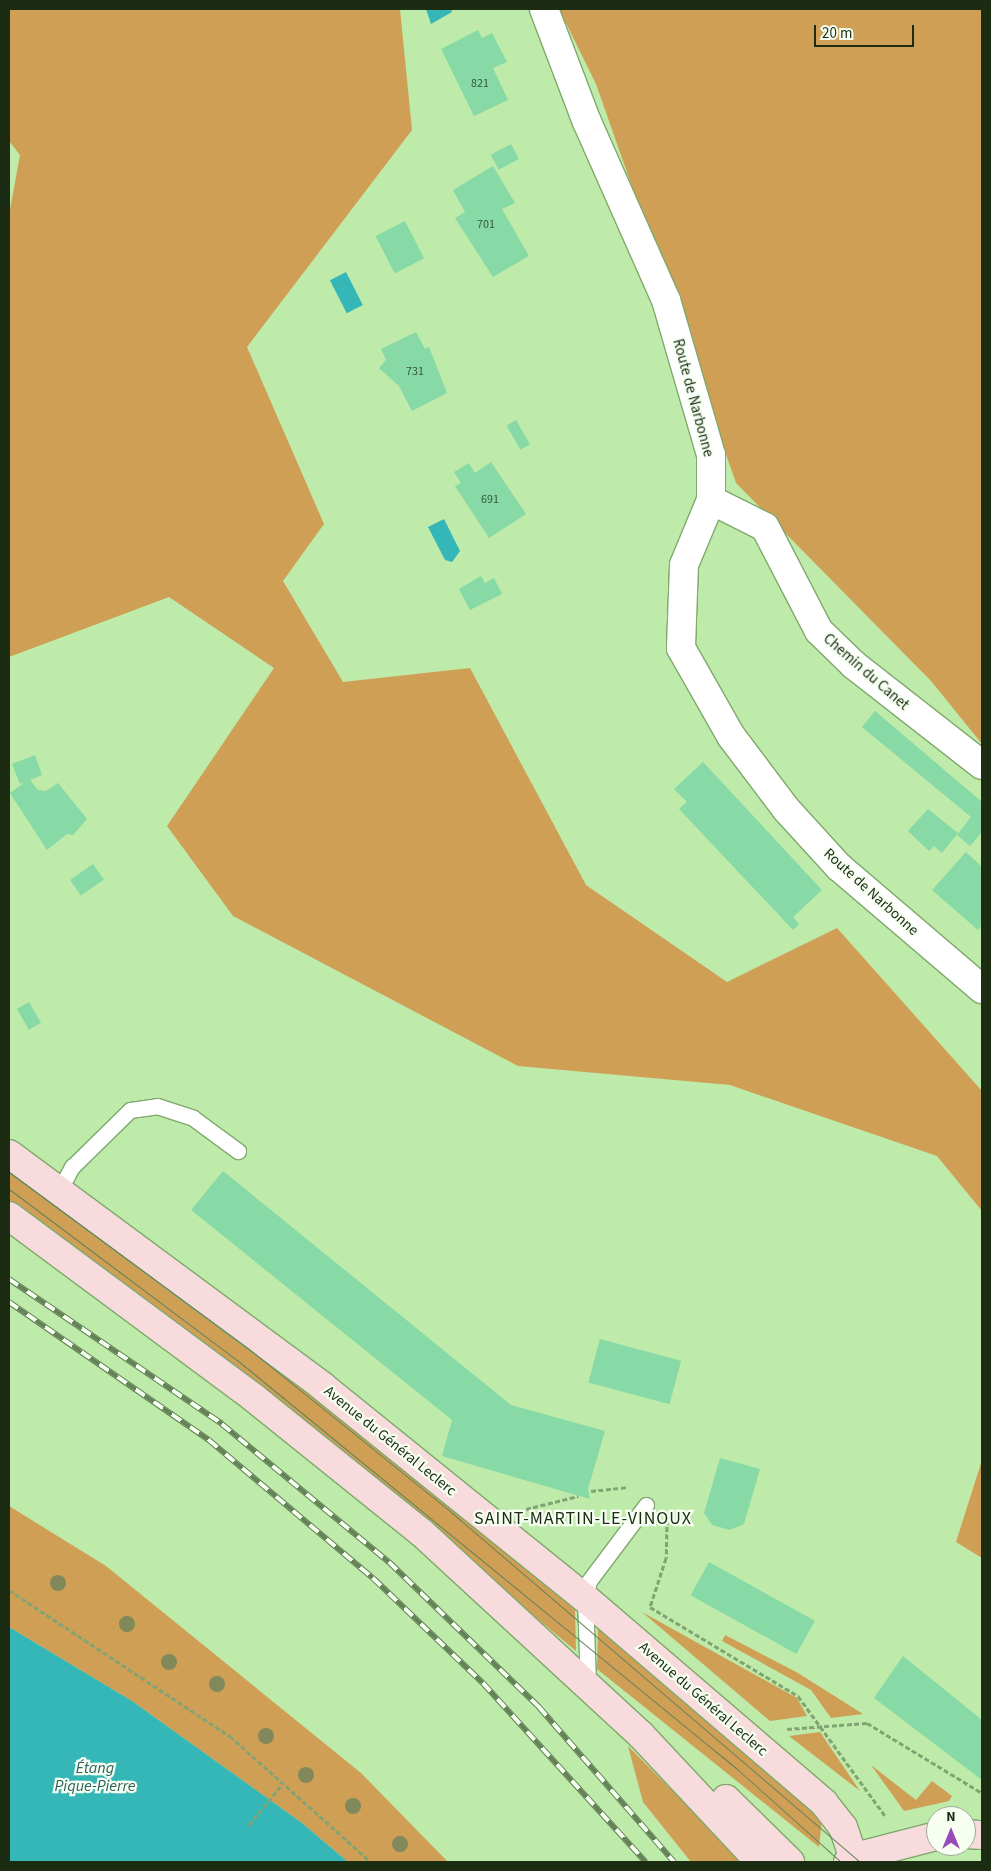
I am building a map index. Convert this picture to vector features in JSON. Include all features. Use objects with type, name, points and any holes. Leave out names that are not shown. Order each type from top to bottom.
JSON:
[{"type":"main road","name":"Avenue du Général Leclerc","points":[[9,1154],[58,1193],[322,1386],[585,1598],[824,1803],[843,1827],[853,1860]]},
{"type":"main road","points":[[9,1216],[254,1398],[376,1496],[588,1684],[679,1774],[760,1862]]},
{"type":"main road","points":[[679,1774],[720,1794],[790,1862]]},
{"type":"main road","points":[[853,1860],[904,1843],[926,1838]]},
{"type":"street","name":"Route de Narbonne","points":[[544,9],[587,122],[666,300],[710,455],[711,500],[690,544],[679,607],[681,648],[698,682],[786,809],[839,867],[982,990]]},
{"type":"street","name":"Chemin du Canet","points":[[711,500],[765,527],[818,631],[854,665],[982,765]]},
{"type":"lane","points":[[58,1193],[72,1167],[130,1110],[157,1106],[193,1118],[238,1151]]},
{"type":"lane","points":[[588,1684],[585,1598],[589,1581],[646,1505]]},
{"type":"path","points":[[591,1491],[633,1488]]},
{"type":"path","points":[[523,1511],[536,1503],[578,1496]]},
{"type":"path","points":[[664,1511],[666,1558],[650,1607],[798,1696],[904,1843]]},
{"type":"path","points":[[9,1590],[230,1736],[371,1862]]},
{"type":"path","points":[[778,1730],[867,1723],[982,1793]]},
{"type":"path","points":[[249,1825],[283,1783]]},
{"type":"shaded area","points":[[9,9],[400,9],[412,130],[247,347],[324,524],[283,581],[343,682],[470,668],[586,885],[727,982],[837,928],[982,1091],[982,1211],[937,1156],[730,1085],[518,1066],[233,916],[167,826],[274,668],[169,597],[9,657],[9,215],[20,155],[9,141]]},
{"type":"shaded area","points":[[559,9],[982,9],[982,744],[931,681],[736,483],[596,84]]},
{"type":"shaded area","points":[[9,1165],[206,1305],[575,1607],[576,1651],[304,1424],[9,1208]]},
{"type":"shaded area","points":[[982,1460],[982,1558],[956,1542]]},
{"type":"shaded area","points":[[9,1506],[106,1566],[361,1773],[448,1862],[348,1862],[302,1823],[132,1701],[9,1627]]},
{"type":"shaded area","points":[[642,1612],[797,1698],[807,1716],[770,1721]]},
{"type":"shaded area","points":[[598,1627],[822,1819],[819,1847],[597,1669]]},
{"type":"shaded area","points":[[725,1635],[798,1673],[863,1714],[831,1718],[811,1690],[722,1641]]},
{"type":"shaded area","points":[[820,1732],[860,1791],[789,1736]]},
{"type":"shaded area","points":[[628,1746],[743,1862],[691,1862],[643,1802]]},
{"type":"shaded area","points":[[871,1765],[916,1800],[932,1781],[952,1796],[949,1801],[904,1811]]},
{"type":"water","points":[[426,9],[451,9],[452,12],[431,24]]},
{"type":"water","points":[[346,272],[363,305],[347,313],[330,280]]},
{"type":"water","points":[[444,519],[460,551],[452,562],[445,560],[428,527]]},
{"type":"water","name":"Étang Pique-Pierre","points":[[9,1627],[132,1701],[302,1823],[348,1862],[9,1862]]},
{"type":"building","points":[[478,30],[482,38],[492,33],[507,62],[493,68],[508,100],[474,116],[441,49]]},
{"type":"building","points":[[511,144],[519,159],[499,170],[491,155]]},
{"type":"building","points":[[493,166],[515,203],[502,209],[529,256],[493,277],[455,218],[465,212],[453,190]]},
{"type":"building","points":[[405,221],[424,258],[395,273],[376,236]]},
{"type":"building","points":[[416,332],[425,349],[429,347],[447,393],[412,411],[399,386],[379,368],[386,360],[381,349]]},
{"type":"building","points":[[516,420],[530,444],[520,450],[506,426]]},
{"type":"building","points":[[491,462],[526,514],[489,538],[455,486],[461,483],[454,472],[469,463],[475,473]]},
{"type":"building","points":[[481,576],[485,583],[494,578],[502,594],[470,610],[459,589]]},
{"type":"building","points":[[875,711],[982,802],[982,832],[970,846],[957,835],[971,817],[862,727]]},
{"type":"building","points":[[35,755],[42,775],[30,780],[38,790],[46,791],[58,783],[87,819],[73,835],[67,834],[47,850],[10,793],[25,782],[20,784],[12,764]]},
{"type":"building","points":[[703,762],[822,890],[793,917],[799,924],[793,930],[679,809],[687,802],[674,789]]},
{"type":"building","points":[[928,809],[958,833],[942,853],[934,846],[929,851],[908,831]]},
{"type":"building","points":[[966,852],[982,867],[982,925],[978,930],[932,890]]},
{"type":"building","points":[[93,864],[104,880],[81,896],[70,880]]},
{"type":"building","points":[[29,1002],[41,1023],[29,1030],[17,1009]]},
{"type":"building","points":[[223,1171],[511,1405],[605,1431],[588,1489],[590,1499],[442,1456],[452,1420],[191,1210]]},
{"type":"building","points":[[600,1339],[681,1361],[669,1404],[588,1382]]},
{"type":"building","points":[[720,1458],[760,1469],[744,1524],[730,1530],[712,1525],[704,1513]]},
{"type":"building","points":[[709,1562],[815,1621],[796,1654],[691,1595]]},
{"type":"building","points":[[903,1656],[982,1720],[982,1780],[874,1698]]},
{"type":"tram line","points":[[9,1172],[249,1349],[452,1513],[860,1862]]},
{"type":"tram line","points":[[9,1189],[237,1360],[737,1769],[841,1862]]},
{"type":"railway","points":[[9,1279],[222,1424],[389,1562],[539,1707],[674,1862]]},
{"type":"railway","points":[[9,1302],[209,1440],[373,1578],[483,1683],[646,1862]]},
{"type":"district","name":"SAINT-MARTIN-LE-VINOUX","points":[[583,1519]]}]
